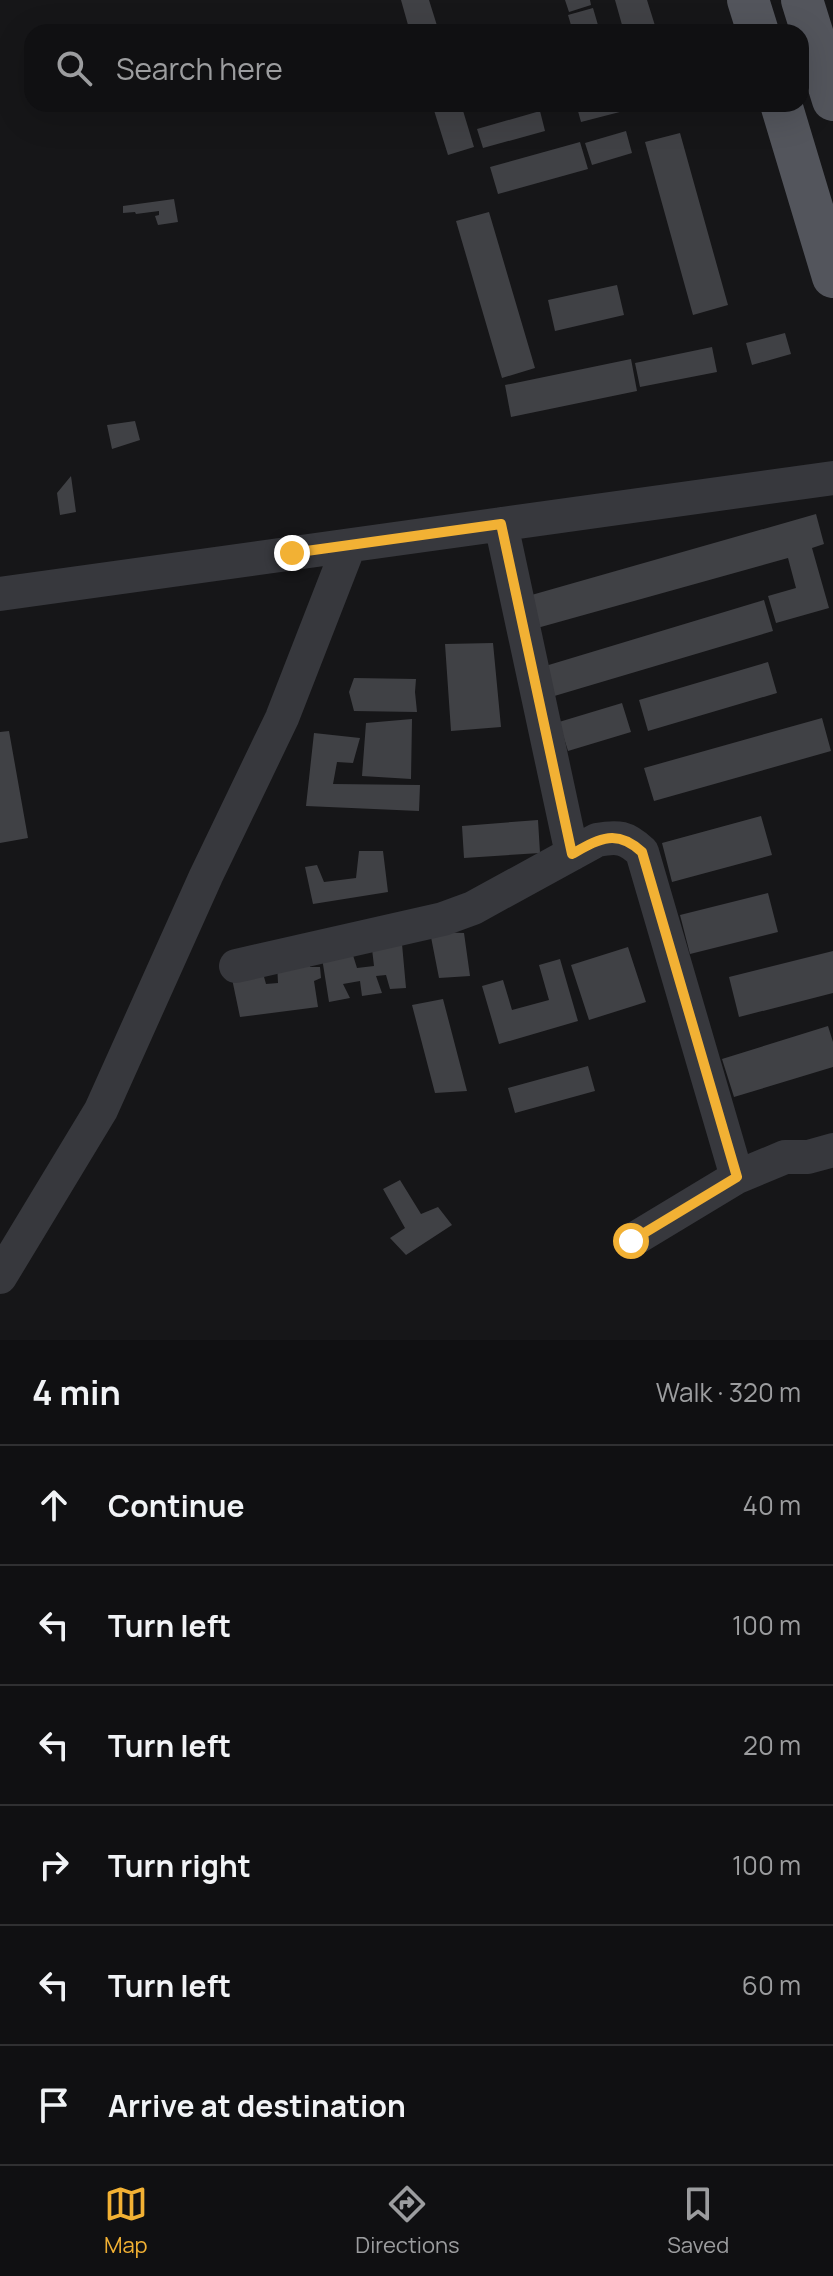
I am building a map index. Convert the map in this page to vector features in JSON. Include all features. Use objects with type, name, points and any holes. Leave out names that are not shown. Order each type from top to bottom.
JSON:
[{"type":"main road","points":[[748,0],[756,24]]},
{"type":"main road","points":[[802,0],[833,100]]},
{"type":"main road","points":[[783,112],[833,277]]},
{"type":"street","points":[[0,594],[833,478]]},
{"type":"street","points":[[501,524],[572,854]]},
{"type":"street","points":[[0,1277],[101,1110],[206,876],[282,718],[349,546]]},
{"type":"street","points":[[236,966],[443,919],[473,908],[597,840],[614,837],[630,842],[642,852],[737,1177]]},
{"type":"street","points":[[631,1241],[737,1177],[785,1157],[808,1157],[833,1150]]},
{"type":"building","points":[[401,0],[429,0],[436,24],[408,24]]},
{"type":"building","points":[[565,0],[590,0],[591,5],[569,12]]},
{"type":"building","points":[[615,0],[647,0],[654,24],[622,24]]},
{"type":"building","points":[[593,8],[598,24],[571,24],[568,15]]},
{"type":"building","points":[[435,112],[463,112],[474,147],[448,155]]},
{"type":"building","points":[[540,112],[545,131],[483,148],[477,129]]},
{"type":"building","points":[[578,112],[620,112],[581,122]]},
{"type":"building","points":[[626,131],[632,153],[592,165],[585,143]]},
{"type":"building","points":[[680,133],[728,305],[693,315],[645,142]]},
{"type":"building","points":[[580,142],[588,169],[498,194],[490,167]]},
{"type":"building","points":[[174,199],[178,222],[158,225],[155,216],[159,215],[159,211],[123,213],[123,206]]},
{"type":"building","points":[[489,212],[535,368],[502,378],[456,221]]},
{"type":"building","points":[[617,285],[624,315],[555,331],[548,300]]},
{"type":"building","points":[[785,333],[791,354],[752,365],[746,343]]},
{"type":"building","points":[[712,347],[717,372],[640,387],[635,363]]},
{"type":"building","points":[[631,359],[637,391],[511,417],[505,385]]},
{"type":"building","points":[[135,421],[140,440],[112,449],[107,425]]},
{"type":"building","points":[[71,476],[76,512],[60,515],[57,493]]},
{"type":"building","points":[[816,514],[824,544],[812,548],[829,608],[776,623],[768,596],[796,588],[788,558],[530,630],[521,598]]},
{"type":"building","points":[[764,600],[773,631],[551,697],[542,667]]},
{"type":"building","points":[[493,643],[501,727],[451,731],[445,644]]},
{"type":"building","points":[[768,662],[777,693],[648,731],[639,700]]},
{"type":"building","points":[[354,678],[416,679],[417,712],[354,711],[349,692]]},
{"type":"building","points":[[622,703],[631,732],[568,751],[559,722]]},
{"type":"building","points":[[822,718],[831,751],[654,801],[644,768]]},
{"type":"building","points":[[412,719],[411,779],[362,776],[366,723]]},
{"type":"building","points":[[9,731],[28,838],[0,843],[0,732]]},
{"type":"building","points":[[314,733],[360,738],[353,763],[337,762],[333,784],[420,785],[419,811],[306,806]]},
{"type":"building","points":[[761,816],[772,855],[672,882],[662,843]]},
{"type":"building","points":[[538,820],[540,853],[464,858],[462,826]]},
{"type":"building","points":[[359,851],[383,851],[388,892],[313,904],[305,867],[317,865],[324,882],[356,878]]},
{"type":"building","points":[[768,893],[778,932],[690,954],[680,915]]},
{"type":"building","points":[[430,932],[464,933],[470,976],[439,978]]},
{"type":"building","points":[[402,944],[406,988],[390,989],[386,975],[376,976],[382,993],[362,996],[360,981],[343,984],[350,998],[329,1002],[322,958],[352,952],[357,968],[374,966],[372,949]]},
{"type":"building","points":[[628,947],[646,1002],[589,1020],[571,965]]},
{"type":"building","points":[[833,951],[833,993],[739,1017],[729,977]]},
{"type":"building","points":[[560,959],[578,1021],[499,1044],[482,986],[503,980],[512,1010],[549,1000],[539,965]]},
{"type":"building","points":[[309,960],[310,967],[320,967],[321,978],[314,981],[318,1007],[240,1017],[231,974],[261,966],[266,984],[278,983],[277,963]]},
{"type":"building","points":[[443,999],[467,1091],[435,1093],[412,1005]]},
{"type":"building","points":[[828,1026],[833,1042],[833,1067],[734,1097],[722,1059]]},
{"type":"building","points":[[588,1066],[595,1091],[515,1113],[508,1088]]},
{"type":"building","points":[[400,1180],[421,1214],[438,1207],[452,1225],[406,1255],[390,1238],[405,1228],[383,1189]]},
{"type":"route","points":[[292,553],[501,524],[572,854],[597,840],[614,837],[630,842],[642,852],[737,1177],[631,1241]]}]
